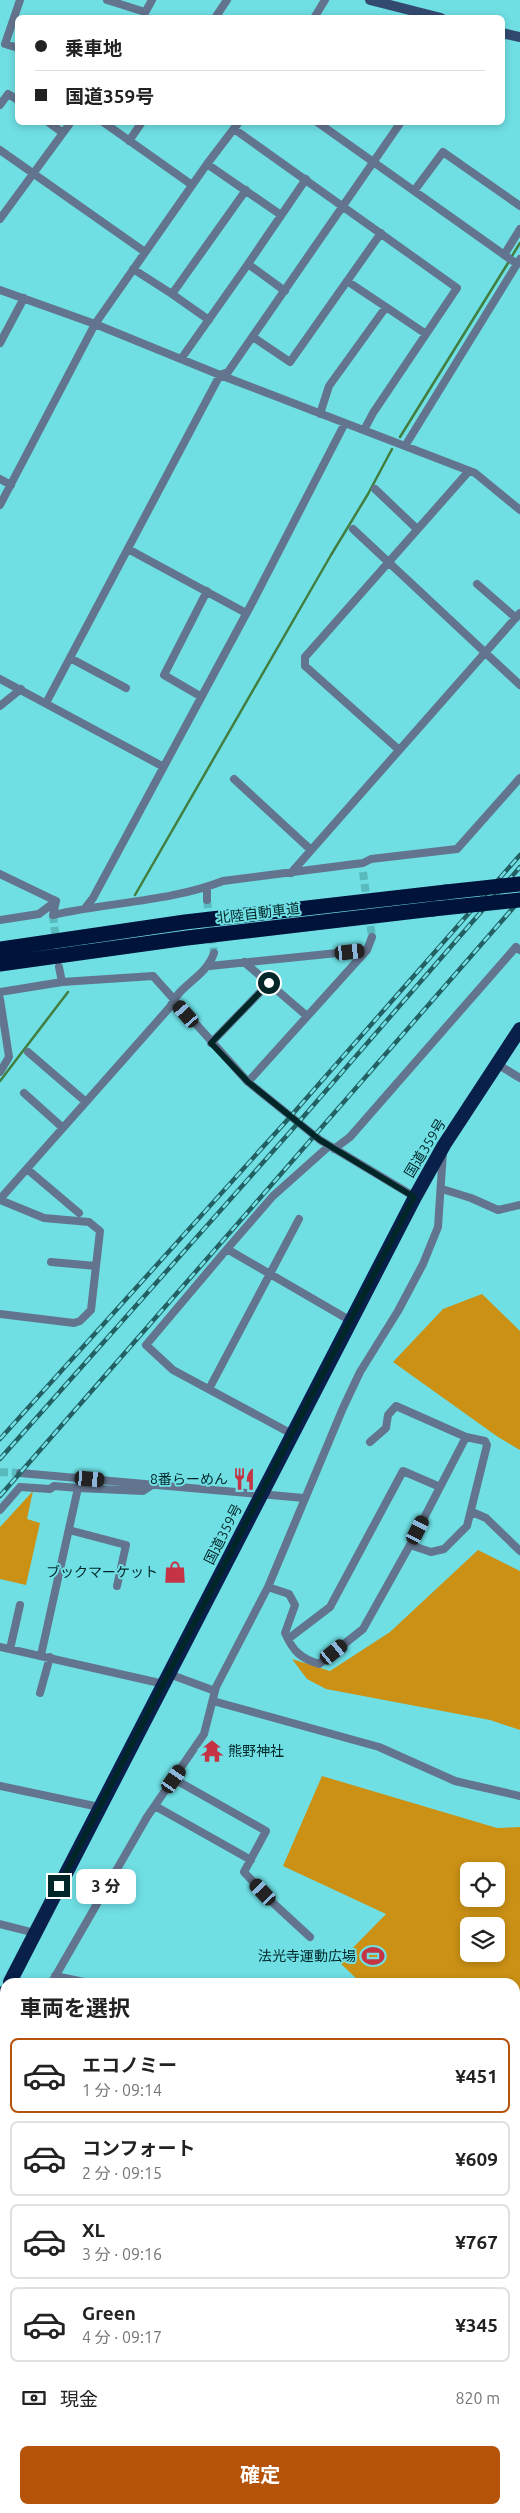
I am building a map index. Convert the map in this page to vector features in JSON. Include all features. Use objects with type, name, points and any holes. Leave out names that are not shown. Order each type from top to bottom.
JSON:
[{"type":"highway","name":"北陸自動車道","points":[[0,949],[204,920],[520,884]]},
{"type":"highway","name":"北陸自動車道","points":[[0,964],[187,938],[520,900]]},
{"type":"highway","name":"国道359号","points":[[12,1978],[414,1197],[444,1145],[520,1029]]},
{"type":"main road","points":[[370,0],[429,15]]},
{"type":"main road","points":[[505,34],[520,37]]},
{"type":"street","points":[[15,47],[5,44],[20,0]]},
{"type":"street","points":[[107,0],[143,15],[152,0]]},
{"type":"street","points":[[217,15],[227,0]]},
{"type":"street","points":[[316,15],[325,0]]},
{"type":"street","points":[[0,105],[8,94],[15,98]]},
{"type":"street","points":[[52,125],[63,133]]},
{"type":"street","points":[[0,219],[69,125]]},
{"type":"street","points":[[107,125],[192,186]]},
{"type":"street","points":[[129,141],[140,125]]},
{"type":"street","points":[[322,125],[504,255],[518,262],[405,446]]},
{"type":"street","points":[[46,703],[220,375],[228,372],[345,206],[399,125]]},
{"type":"street","points":[[0,506],[95,324],[207,164],[237,126],[306,179],[457,288],[373,413],[364,430]]},
{"type":"street","points":[[0,150],[146,252]]},
{"type":"street","points":[[414,191],[443,152],[520,206]]},
{"type":"street","points":[[207,164],[281,215]]},
{"type":"street","points":[[181,359],[306,179]]},
{"type":"street","points":[[172,294],[246,190]]},
{"type":"street","points":[[504,255],[520,229]]},
{"type":"street","points":[[253,337],[290,362],[381,233]]},
{"type":"street","points":[[248,264],[285,290]]},
{"type":"street","points":[[133,269],[209,320]]},
{"type":"street","points":[[347,280],[426,334]]},
{"type":"street","points":[[0,290],[95,324],[220,375],[475,473],[520,510]]},
{"type":"street","points":[[0,343],[24,298]]},
{"type":"street","points":[[320,414],[329,386],[386,307]]},
{"type":"street","points":[[86,907],[93,898],[345,423]]},
{"type":"street","points":[[398,749],[305,666],[305,657],[469,471]]},
{"type":"street","points":[[0,479],[11,485]]},
{"type":"street","points":[[375,489],[417,529]]},
{"type":"street","points":[[353,529],[520,685]]},
{"type":"street","points":[[128,549],[246,612]]},
{"type":"street","points":[[291,873],[398,749],[518,616],[478,584]]},
{"type":"street","points":[[200,696],[164,675],[207,591]]},
{"type":"street","points":[[70,658],[126,688]]},
{"type":"street","points":[[0,679],[162,766]]},
{"type":"street","points":[[0,706],[21,689]]},
{"type":"street","points":[[56,901],[53,914],[86,907],[142,900],[223,882],[291,873],[363,868],[371,859],[457,850],[520,778]]},
{"type":"street","points":[[234,779],[311,850]]},
{"type":"street","points":[[0,874],[56,901]]},
{"type":"street","points":[[207,887],[208,900]]},
{"type":"street","points":[[0,920],[39,914],[56,901]]},
{"type":"street","points":[[248,1082],[367,950],[372,937]]},
{"type":"street","points":[[292,1434],[173,1370],[146,1345],[273,1196],[331,1148],[350,1137],[516,947],[520,950]]},
{"type":"street","points":[[210,966],[367,950]]},
{"type":"street","points":[[0,1314],[74,1323],[80,1321],[91,1310],[100,1231],[89,1222],[44,1218],[0,1200],[170,1007],[173,1000],[210,966],[214,953]]},
{"type":"street","points":[[244,962],[307,1016]]},
{"type":"street","points":[[59,967],[62,982]]},
{"type":"street","points":[[0,992],[62,982],[153,976],[211,1043],[248,1082],[331,1148],[414,1197]]},
{"type":"street","points":[[211,1043],[269,983]]},
{"type":"street","points":[[0,999],[4,1040],[9,1057],[0,1072]]},
{"type":"street","points":[[28,1052],[86,1102]]},
{"type":"street","points":[[497,1064],[520,1078]]},
{"type":"street","points":[[24,1093],[63,1128]]},
{"type":"street","points":[[55,1978],[155,1806],[204,1734],[215,1692],[268,1587],[304,1498],[357,1379],[398,1311],[423,1264],[438,1227],[444,1145]]},
{"type":"street","points":[[27,1169],[79,1213]]},
{"type":"street","points":[[442,1189],[471,1198],[498,1210],[520,1205]]},
{"type":"street","points":[[209,1389],[300,1219]]},
{"type":"street","points":[[227,1249],[351,1321]]},
{"type":"street","points":[[51,1262],[96,1266]]},
{"type":"street","points":[[370,1442],[386,1428],[388,1415],[396,1406],[466,1437],[485,1441],[488,1445],[467,1526],[444,1549],[431,1552],[410,1545]]},
{"type":"street","points":[[268,1587],[289,1594],[296,1605],[285,1633],[303,1659],[319,1664],[363,1629],[410,1545],[466,1437]]},
{"type":"street","points":[[288,1639],[330,1607],[402,1471],[440,1487]]},
{"type":"street","points":[[20,1473],[247,1494],[262,1492],[304,1498]]},
{"type":"street","points":[[0,1510],[20,1487],[50,1489],[54,1486],[143,1491],[154,1484]]},
{"type":"street","points":[[40,1693],[45,1656],[78,1488]]},
{"type":"street","points":[[472,1512],[486,1518],[520,1551]]},
{"type":"street","points":[[69,1530],[126,1545],[117,1586]]},
{"type":"street","points":[[10,1648],[20,1605]]},
{"type":"street","points":[[0,1646],[167,1679],[215,1692]]},
{"type":"street","points":[[213,1700],[379,1747],[456,1781],[520,1796]]},
{"type":"street","points":[[174,1779],[266,1831],[244,1872],[272,1902],[310,1937]]},
{"type":"street","points":[[0,1786],[99,1807]]},
{"type":"street","points":[[155,1806],[251,1860]]},
{"type":"street","points":[[0,1924],[36,1933]]},
{"type":"shaded area","points":[[482,1294],[520,1331],[520,1450],[498,1437],[393,1362],[443,1309]]},
{"type":"shaded area","points":[[33,1491],[27,1519],[40,1523],[26,1585],[0,1579],[0,1527]]},
{"type":"shaded area","points":[[478,1550],[520,1571],[520,1730],[490,1720],[326,1689],[307,1679],[292,1659],[330,1671],[390,1632]]},
{"type":"shaded area","points":[[322,1776],[497,1828],[520,1827],[520,1978],[356,1978],[339,1962],[386,1914],[283,1866]]},
{"type":"waterway","points":[[512,256],[520,243]]},
{"type":"waterway","points":[[400,437],[508,263]]},
{"type":"waterway","points":[[135,895],[368,494],[392,449]]},
{"type":"waterway","points":[[0,1081],[68,992]]},
{"type":"tunnel","points":[[363,872],[367,903]]},
{"type":"tunnel","points":[[207,900],[214,953]]},
{"type":"tunnel","points":[[369,914],[372,937]]},
{"type":"tunnel","points":[[53,915],[56,942]]},
{"type":"tunnel","points":[[0,1472],[20,1473]]},
{"type":"railway","points":[[0,1439],[290,1117],[520,855]]},
{"type":"railway","points":[[0,1459],[298,1123],[520,867]]},
{"type":"railway","points":[[0,1496],[520,900]]},
{"type":"place","name":"8番らーめん","points":[[244,1479]]},
{"type":"place","name":"ブックマーケット","points":[[175,1572]]},
{"type":"place","name":"熊野神社","points":[[212,1751]]},
{"type":"place","name":"法光寺運動広場","points":[[373,1956]]},
{"type":"route","points":[[59,1886],[414,1197],[345,1157],[290,1118],[248,1082],[211,1043],[269,983]]}]
